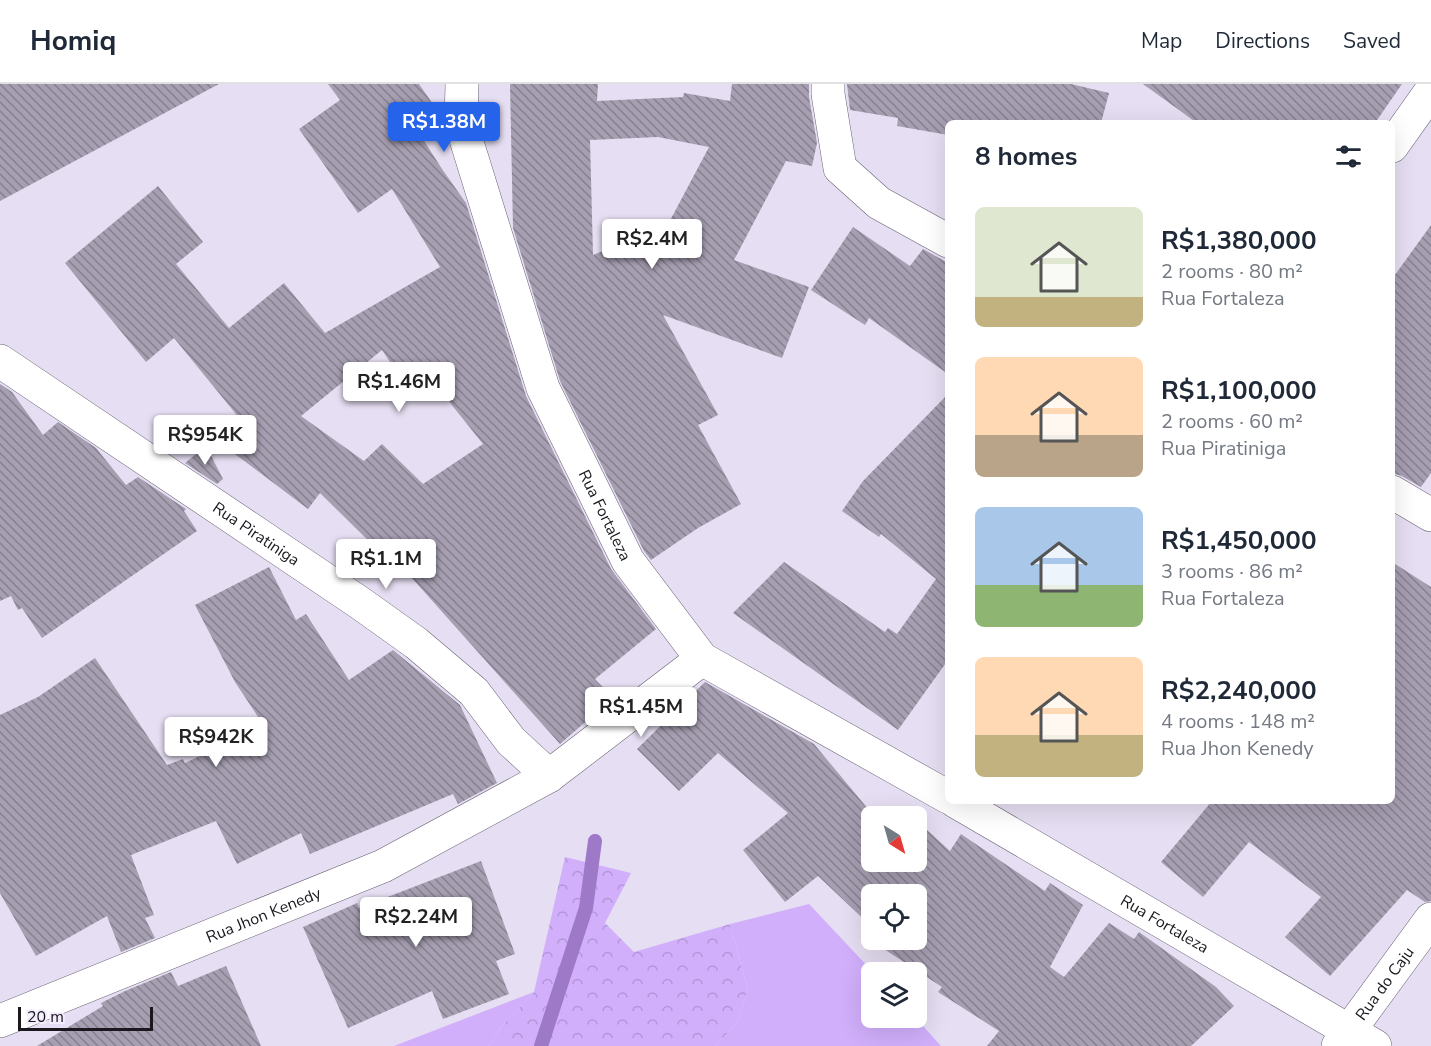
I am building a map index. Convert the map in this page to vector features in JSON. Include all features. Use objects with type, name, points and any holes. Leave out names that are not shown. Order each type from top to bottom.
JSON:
[{"type":"street","name":"Rua Fortaleza","points":[[462,84],[461,123],[543,388],[628,561],[702,659],[945,789]]},
{"type":"street","points":[[828,84],[840,168],[879,203],[945,239]]},
{"type":"street","points":[[1395,142],[1431,90]]},
{"type":"street","name":"Rua Piratiniga","points":[[0,361],[416,643],[474,692],[512,741],[549,776]]},
{"type":"street","points":[[1395,494],[1431,515]]},
{"type":"street","name":"Rua Jhon Kenedy","points":[[0,1021],[383,866],[549,776],[702,659]]},
{"type":"street","name":"Rua Fortaleza","points":[[970,804],[1354,1041]]},
{"type":"street","name":"Rua do Caju","points":[[1354,1041],[1431,919]]},
{"type":"green space","points":[[565,857],[631,873],[605,923],[634,952],[730,924],[748,990],[738,1021],[716,1046],[489,1046],[501,1027],[534,992]]},
{"type":"green space","points":[[809,904],[864,962],[861,962],[861,1028],[925,1028],[941,1046],[716,1046],[738,1021],[748,990],[730,924]]},
{"type":"green space","points":[[534,992],[501,1027],[489,1046],[394,1046]]},
{"type":"building","points":[[0,84],[219,84],[0,201]]},
{"type":"building","points":[[328,84],[419,84],[442,117],[442,121],[421,136],[466,203],[526,396],[611,569],[656,629],[595,679],[613,698],[560,744],[386,549],[381,553],[320,493],[308,509],[215,439],[240,419],[174,338],[146,362],[65,263],[158,186],[203,242],[176,264],[229,328],[284,283],[325,333],[440,267],[392,189],[358,213],[299,129],[340,100]],"holes":[[[382,350],[414,398],[435,384],[483,444],[423,484],[382,444],[364,461],[301,416]]]},
{"type":"building","points":[[510,84],[598,84],[597,101],[683,97],[684,93],[730,101],[732,84],[809,84],[817,143],[812,166],[786,161],[734,260],[809,287],[782,358],[663,315],[718,415],[698,425],[741,504],[698,528],[651,560],[644,551],[560,381],[513,228]],"holes":[[[658,137],[709,147],[656,247],[608,249],[593,255],[590,140]]]},
{"type":"building","points":[[847,84],[1071,84],[1109,93],[1102,120],[945,120],[945,134],[897,126],[898,118],[850,110]]},
{"type":"building","points":[[1143,84],[1402,84],[1377,120],[1193,120]]},
{"type":"building","points":[[1431,225],[1431,473],[1421,487],[1395,474],[1395,275]]},
{"type":"building","points":[[853,227],[910,266],[923,249],[945,261],[945,372],[869,318],[865,325],[811,290]]},
{"type":"building","points":[[0,384],[12,392],[43,435],[58,422],[96,448],[126,485],[138,477],[186,509],[184,511],[197,531],[42,638],[22,608],[18,610],[11,596],[0,601]]},
{"type":"building","points":[[945,397],[945,664],[898,730],[733,613],[784,562],[885,632],[888,628],[897,634],[936,579],[881,534],[879,537],[842,511],[863,481]]},
{"type":"building","points":[[206,446],[223,479],[217,484],[185,463]]},
{"type":"building","points":[[1395,564],[1431,587],[1431,901],[1425,902],[1407,890],[1330,976],[1285,937],[1321,897],[1249,842],[1203,897],[1161,862],[1209,804],[1395,804]]},
{"type":"building","points":[[269,567],[296,620],[306,614],[349,680],[393,650],[460,705],[497,783],[458,804],[453,794],[310,854],[301,833],[237,864],[216,821],[131,855],[154,915],[145,918],[155,938],[121,952],[107,916],[36,956],[0,893],[0,715],[38,697],[95,658],[167,765],[183,759],[185,763],[264,726],[235,682],[195,605]]},
{"type":"building","points":[[705,682],[814,744],[866,806],[861,806],[861,872],[927,872],[927,830],[950,851],[961,834],[1045,891],[1050,883],[1083,905],[1050,967],[1064,977],[1109,923],[1134,939],[1139,932],[1216,987],[1234,1006],[1191,1046],[987,1046],[999,1031],[938,992],[942,987],[927,977],[927,962],[904,962],[886,950],[927,950],[927,884],[861,884],[861,917],[818,876],[785,902],[743,850],[788,813],[718,753],[679,791],[637,749]]},
{"type":"building","points":[[481,861],[515,954],[496,961],[509,994],[443,1019],[432,991],[348,1028],[303,927],[357,903],[359,908]]},
{"type":"building","points":[[226,966],[261,1046],[37,1046],[103,1006],[101,1003],[125,991],[171,972],[178,986]]},
{"type":"waterway","points":[[541,1046],[586,908],[595,841]]}]
